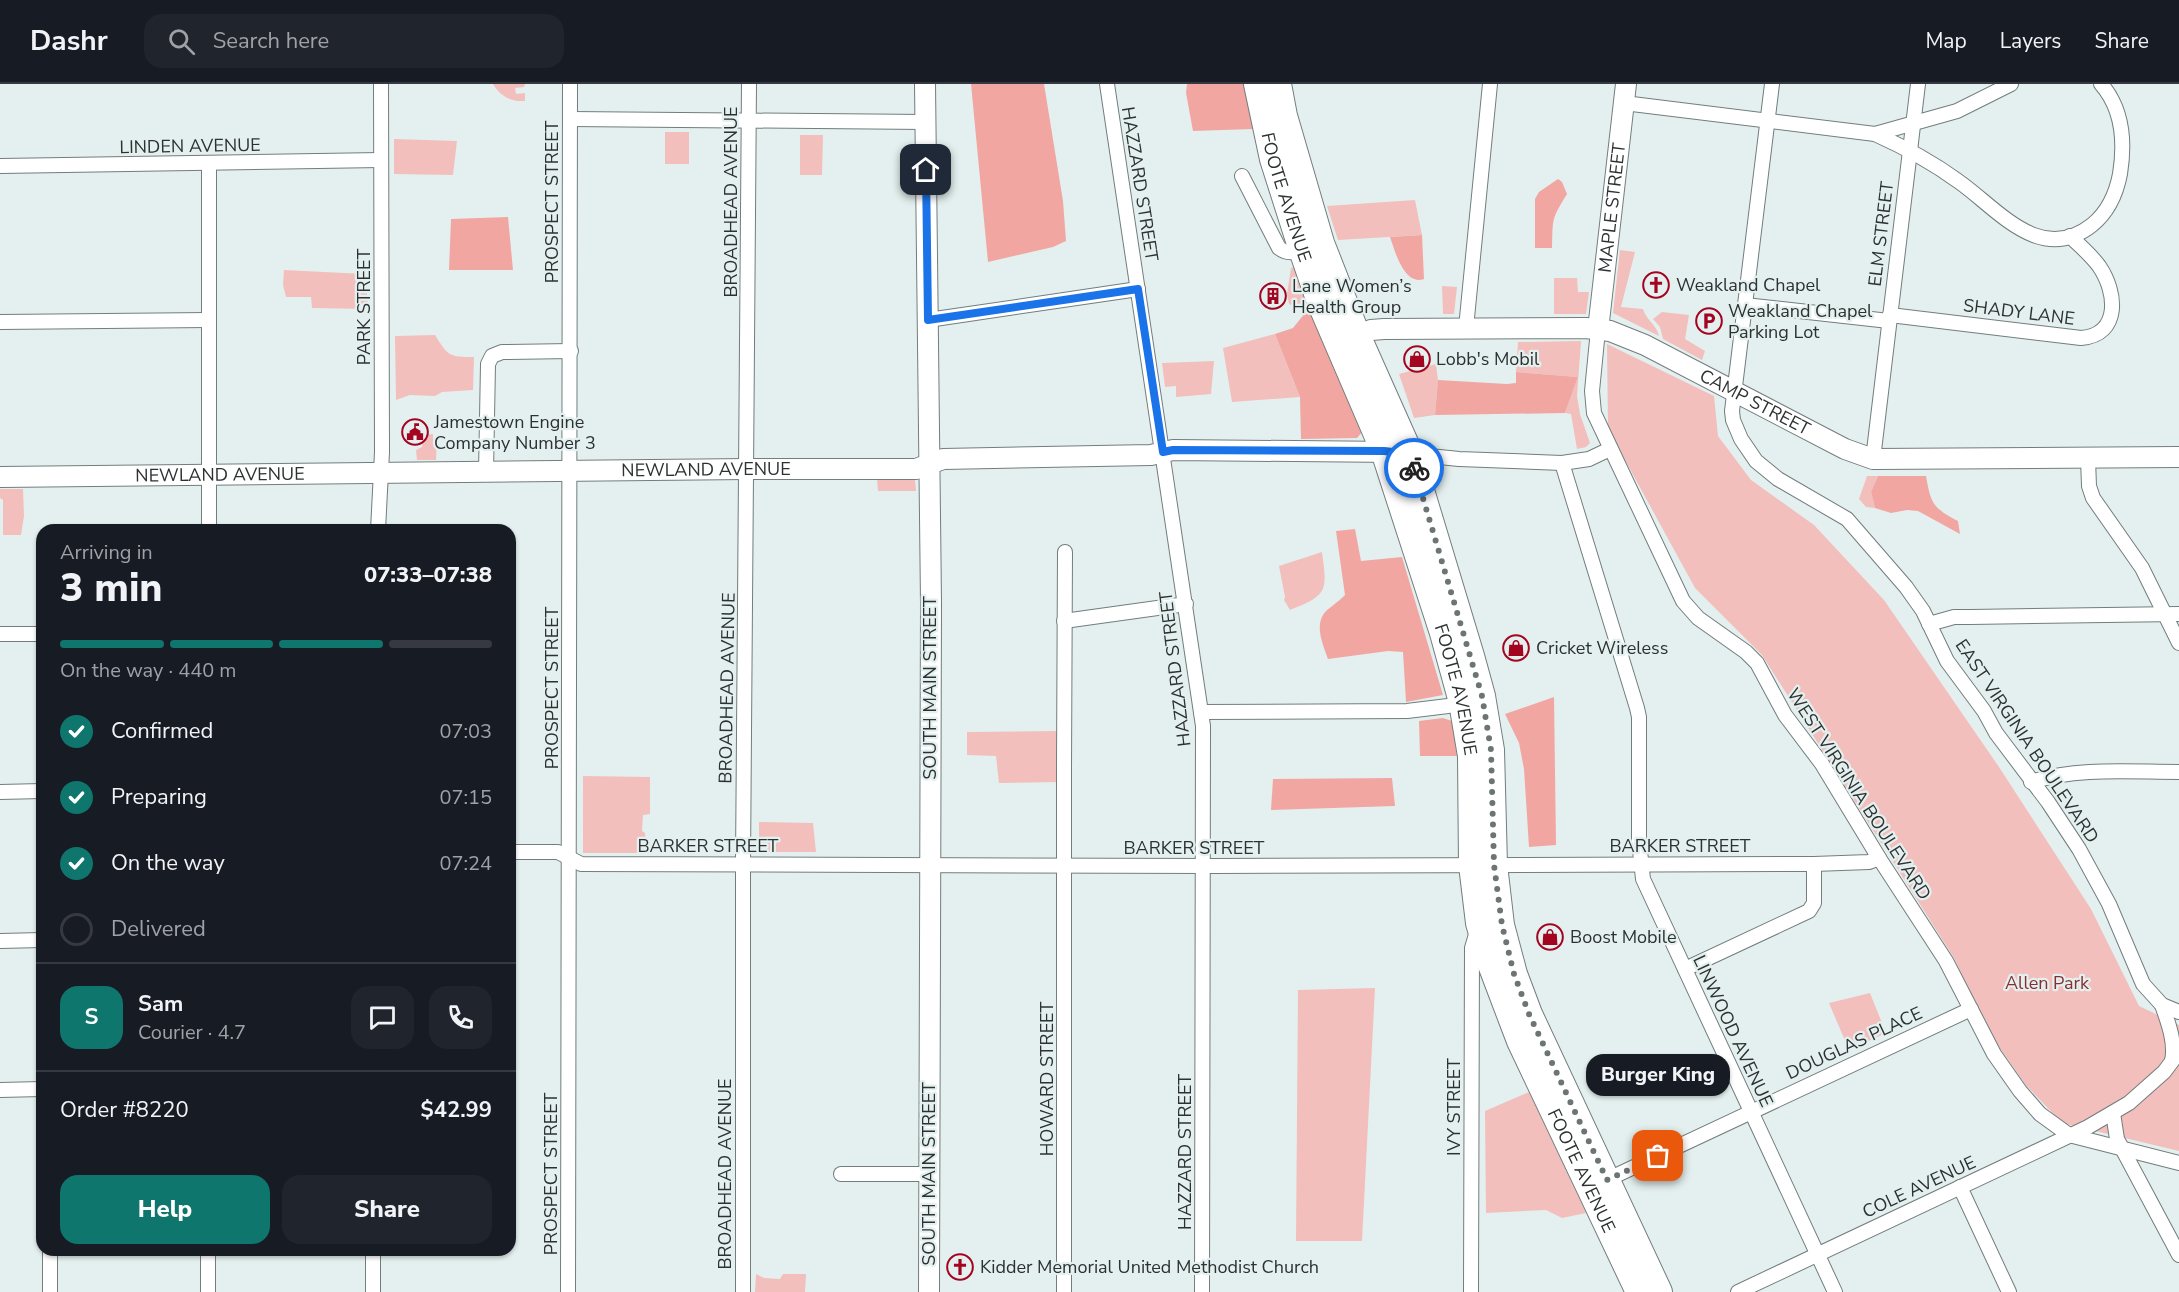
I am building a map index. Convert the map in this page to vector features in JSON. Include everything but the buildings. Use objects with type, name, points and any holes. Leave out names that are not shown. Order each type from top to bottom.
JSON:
[{"type":"highway","name":"FOOTE AVENUE","points":[[1257,84],[1274,159],[1348,340],[1443,633],[1491,750],[1479,923],[1490,962],[1508,1012],[1598,1184],[1659,1292]]},
{"type":"highway","name":"FOOTE AVENUE","points":[[1278,84],[1311,247]]},
{"type":"highway","name":"FOOTE AVENUE","points":[[1348,340],[1410,454],[1452,591],[1472,699]]},
{"type":"highway","name":"FOOTE AVENUE","points":[[1483,865],[1502,925],[1514,974],[1639,1292]]},
{"type":"street","name":"PARK STREET","points":[[378,524],[382,453],[381,84]]},
{"type":"street","name":"PROSPECT STREET","points":[[568,1292],[570,84]]},
{"type":"street","name":"BROADHEAD AVENUE","points":[[743,1292],[743,863],[749,84]]},
{"type":"street","name":"SOUTH MAIN STREET","points":[[925,84],[930,464],[929,1292]]},
{"type":"street","name":"HAZZARD STREET","points":[[1107,84],[1202,712],[1202,1292]]},
{"type":"street","points":[[1466,328],[1490,84]]},
{"type":"street","name":"EAST VIRGINIA BOULEVARD","points":[[1772,84],[1735,391],[1733,420],[1741,439],[1756,461],[1778,479],[1847,519],[1906,586],[1929,624],[1947,661],[2079,849],[2109,904],[2143,984],[2162,1005],[2179,1012]]},
{"type":"street","name":"ELM STREET","points":[[1872,459],[1918,84]]},
{"type":"street","points":[[1875,134],[1958,111],[2010,84]]},
{"type":"street","points":[[1625,94],[1767,120],[1875,134],[1910,150],[1960,182],[2001,217],[2025,232],[2053,239],[2080,233],[2103,215],[2111,202],[2119,178],[2122,130],[2108,91],[2101,84]]},
{"type":"street","name":"MAPLE STREET","points":[[1598,330],[1625,94]]},
{"type":"street","points":[[570,119],[926,122]]},
{"type":"street","name":"LINDEN AVENUE","points":[[0,166],[381,160]]},
{"type":"street","points":[[209,164],[209,524]]},
{"type":"street","points":[[1242,176],[1279,248],[1286,253],[1311,247]]},
{"type":"street","name":"SHADY LANE","points":[[1745,305],[2081,338],[2094,336],[2108,326],[2112,316],[2110,292],[2099,266],[2070,236]]},
{"type":"street","points":[[928,320],[1138,289]]},
{"type":"street","points":[[0,322],[209,320]]},
{"type":"street","name":"CAMP STREET","points":[[1348,340],[1384,328],[1586,328],[1627,336],[1845,449],[1872,459],[2179,457]]},
{"type":"street","name":"WEST VIRGINIA BOULEVARD","points":[[1598,330],[1592,398],[1594,413],[1683,601],[1714,632],[1746,652],[1757,663],[1776,700],[1822,764],[1879,858],[1946,961],[1994,1054],[2020,1091],[2040,1114],[2069,1136],[2179,1163]]},
{"type":"street","points":[[486,472],[488,364],[492,356],[502,352],[571,351]]},
{"type":"street","points":[[1410,454],[1459,459],[1562,463],[1589,459],[1610,448]]},
{"type":"street","name":"NEWLAND AVENUE","points":[[0,477],[747,469],[916,470],[943,459],[1151,455],[1173,450],[1384,451],[1410,454]]},
{"type":"street","points":[[2088,459],[2089,486],[2093,498],[2172,614],[2179,644]]},
{"type":"street","name":"LINWOOD AVENUE","points":[[1562,463],[1639,717],[1639,842],[1641,865],[1647,890],[1835,1292]]},
{"type":"street","name":"HOWARD STREET","points":[[1064,1292],[1065,552]]},
{"type":"street","points":[[1064,621],[1186,604]]},
{"type":"street","points":[[1929,624],[1962,617],[2172,614]]},
{"type":"street","points":[[0,634],[36,634]]},
{"type":"street","points":[[1202,712],[1407,711],[1472,699]]},
{"type":"street","points":[[2031,782],[2063,774],[2179,772]]},
{"type":"street","points":[[0,792],[36,791]]},
{"type":"street","name":"BARKER STREET","points":[[516,852],[558,852],[581,864],[1641,865],[1814,864],[1869,862],[1879,858]]},
{"type":"street","points":[[1685,969],[1809,911],[1814,903],[1814,864]]},
{"type":"street","name":"IVY STREET","points":[[1471,1292],[1472,948],[1479,923]]},
{"type":"street","points":[[0,941],[36,940]]},
{"type":"street","name":"COLE AVENUE","points":[[1738,1292],[2069,1136],[2129,1103],[2146,1089],[2175,1057],[2162,1005]]},
{"type":"street","name":"DOUGLAS PLACE","points":[[1598,1184],[1971,1009]]},
{"type":"street","points":[[0,1090],[36,1089]]},
{"type":"street","points":[[2114,1113],[2115,1131],[2123,1150],[2179,1255]]},
{"type":"street","points":[[841,1174],[929,1174]]},
{"type":"street","points":[[1960,1187],[2009,1292]]},
{"type":"street","points":[[50,1256],[50,1292]]},
{"type":"street","points":[[208,1256],[208,1292]]},
{"type":"street","points":[[373,1256],[373,1292]]},
{"type":"green space","points":[[493,84],[525,84],[524,87],[515,88],[516,94],[525,93],[525,101],[506,97]]},
{"type":"green space","points":[[665,132],[689,132],[689,164],[665,164]]},
{"type":"green space","points":[[800,135],[823,135],[822,175],[800,175]]},
{"type":"green space","points":[[394,139],[457,141],[453,175],[394,174]]},
{"type":"green space","points":[[1415,200],[1422,235],[1338,240],[1327,206]]},
{"type":"green space","points":[[1620,250],[1635,252],[1621,307],[1643,309],[1659,336],[1613,313]]},
{"type":"green space","points":[[1294,267],[1306,301],[1296,307],[1289,304],[1287,294],[1291,268]]},
{"type":"green space","points":[[284,270],[364,274],[369,309],[312,308],[311,297],[286,297],[283,285]]},
{"type":"green space","points":[[1554,278],[1577,278],[1578,292],[1589,292],[1586,314],[1554,314]]},
{"type":"green space","points":[[1442,286],[1457,287],[1454,314],[1443,314]]},
{"type":"green space","points":[[1662,312],[1689,315],[1685,339],[1705,351],[1702,360],[1663,339],[1660,327],[1653,319]]},
{"type":"green space","points":[[1275,334],[1300,397],[1232,402],[1223,348]]},
{"type":"green space","points":[[435,335],[450,354],[459,357],[474,357],[473,390],[442,392],[435,396],[410,395],[396,400],[395,336]]},
{"type":"green space","points":[[1581,341],[1577,396],[1580,414],[1590,443],[1586,447],[1577,449],[1571,414],[1565,413],[1578,377],[1516,372],[1518,342]]},
{"type":"green space","name":"Allen Park","points":[[1607,344],[1714,396],[1718,436],[1751,480],[1814,525],[1884,600],[1999,767],[2091,909],[2139,1006],[2179,1025],[2179,1151],[2062,1123],[2025,1084],[1990,1034],[1954,958],[1762,655],[1695,588],[1608,429]]},
{"type":"green space","points":[[1214,361],[1211,394],[1176,397],[1176,386],[1165,387],[1162,363]]},
{"type":"green space","points":[[1436,364],[1438,380],[1435,415],[1414,418],[1399,374]]},
{"type":"green space","points":[[433,434],[433,439],[437,439],[436,460],[417,460],[416,450],[422,447],[423,435]]},
{"type":"green space","points":[[1867,476],[1878,476],[1871,492],[1875,508],[1866,507],[1859,499]]},
{"type":"green space","points":[[877,479],[915,479],[916,491],[878,491]]},
{"type":"green space","points":[[0,489],[23,489],[24,516],[21,535],[3,535],[3,500],[0,498]]},
{"type":"green space","points":[[1322,552],[1325,575],[1322,590],[1312,600],[1290,610],[1284,600],[1279,566]]},
{"type":"green space","points":[[1057,731],[1058,782],[999,783],[996,756],[967,755],[967,732]]},
{"type":"green space","points":[[583,776],[650,777],[650,814],[643,815],[642,831],[645,833],[646,853],[583,853]]},
{"type":"green space","points":[[759,822],[813,823],[816,852],[759,852]]},
{"type":"green space","points":[[1375,988],[1362,1241],[1296,1241],[1298,990]]},
{"type":"green space","points":[[1870,993],[1886,1033],[1849,1050],[1829,1003]]},
{"type":"green space","points":[[1529,1092],[1586,1213],[1562,1218],[1546,1210],[1486,1213],[1485,1111]]},
{"type":"green space","points":[[756,1274],[764,1278],[780,1279],[783,1274],[806,1274],[805,1292],[755,1292]]},
{"type":"shaded area","points":[[971,84],[1044,84],[1063,201],[1066,241],[1053,247],[988,262]]},
{"type":"shaded area","points":[[1187,84],[1244,84],[1253,129],[1193,131],[1186,93]]},
{"type":"shaded area","points":[[1558,179],[1562,182],[1567,194],[1554,220],[1552,248],[1535,248],[1535,199],[1539,192]]},
{"type":"shaded area","points":[[508,217],[513,270],[449,270],[451,219]]},
{"type":"shaded area","points":[[1422,235],[1424,279],[1417,280],[1401,266],[1390,237]]},
{"type":"shaded area","points":[[1310,312],[1363,431],[1357,438],[1301,439],[1300,397],[1275,334],[1293,328],[1305,313]]},
{"type":"shaded area","points":[[1516,372],[1578,377],[1565,413],[1435,415],[1438,380],[1507,384],[1516,383]]},
{"type":"shaded area","points":[[1878,476],[1926,476],[1934,504],[1958,521],[1960,534],[1918,511],[1907,510],[1891,513],[1875,508],[1871,492]]},
{"type":"shaded area","points":[[1355,529],[1361,561],[1402,557],[1443,695],[1406,702],[1403,652],[1388,651],[1328,659],[1321,637],[1321,620],[1325,613],[1345,595],[1336,531]]},
{"type":"shaded area","points":[[1554,697],[1556,845],[1529,847],[1524,769],[1519,743],[1505,714]]},
{"type":"shaded area","points":[[1443,718],[1452,721],[1457,756],[1420,756],[1419,721]]},
{"type":"shaded area","points":[[1392,778],[1395,806],[1271,810],[1273,779]]},
{"type":"way so far","points":[[1414,468],[1482,696],[1491,750],[1494,865],[1502,925],[1514,974],[1529,1014],[1607,1180],[1658,1156]]},
{"type":"place","name":"Weakland Chapel","points":[[1656,285]]},
{"type":"place","name":"Lane Women’s Health Group","points":[[1273,296]]},
{"type":"place","name":"Weakland Chapel Parking Lot","points":[[1709,321]]},
{"type":"place","name":"Lobb's Mobil","points":[[1417,359]]},
{"type":"place","name":"Jamestown Engine Company Number 3","points":[[415,432]]},
{"type":"place","name":"Cricket Wireless","points":[[1516,648]]},
{"type":"place","name":"Boost Mobile","points":[[1550,937]]},
{"type":"place","name":"Burger King","points":[[1658,1156]]},
{"type":"place","name":"Kidder Memorial United Methodist Church","points":[[960,1267]]},
{"type":"route","points":[[926,170],[928,320],[1138,289],[1163,452],[1173,450],[1384,451],[1410,454],[1414,468]]}]
